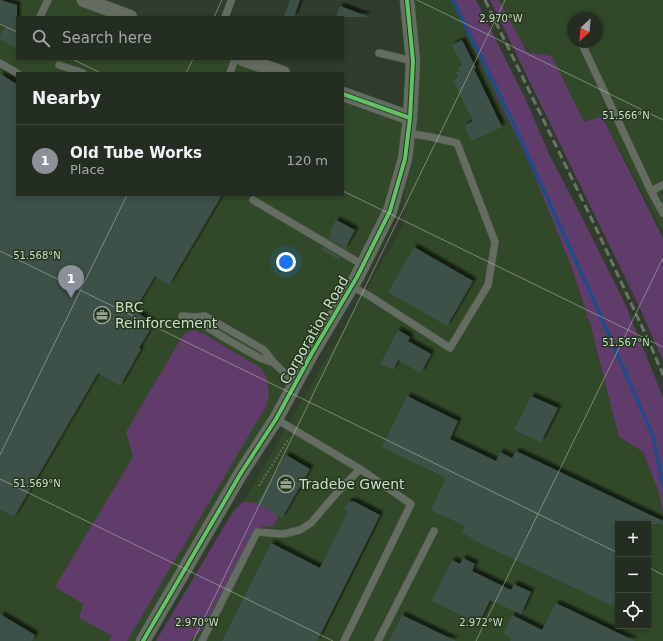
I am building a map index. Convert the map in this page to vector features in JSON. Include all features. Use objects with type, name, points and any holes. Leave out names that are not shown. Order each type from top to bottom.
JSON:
[{"type":"street","points":[[84,0],[127,16]]},
{"type":"street","name":"Corporation Road","points":[[143,641],[241,473],[276,419],[312,353],[352,286],[390,211],[405,159],[410,118],[413,61],[407,0]]},
{"type":"street","points":[[246,60],[280,72]]},
{"type":"street","points":[[344,94],[410,118]]},
{"type":"lane","points":[[40,16],[48,0]]},
{"type":"lane","points":[[225,16],[232,1]]},
{"type":"lane","points":[[584,48],[651,191],[663,213]]},
{"type":"lane","points":[[378,53],[413,61]]},
{"type":"lane","points":[[230,72],[235,60]]},
{"type":"lane","points":[[0,63],[16,72]]},
{"type":"lane","points":[[58,65],[80,72]]},
{"type":"lane","points":[[352,286],[450,348],[488,285],[495,242],[457,142],[408,133]]},
{"type":"lane","points":[[651,191],[663,185]]},
{"type":"lane","points":[[253,200],[363,265]]},
{"type":"lane","points":[[182,316],[196,316],[202,324],[228,340],[260,358],[274,363],[296,384]]},
{"type":"lane","points":[[276,419],[360,469],[411,504],[344,641]]},
{"type":"lane","points":[[202,641],[257,532],[283,534],[300,530],[311,523],[360,469]]},
{"type":"lane","points":[[378,641],[434,531]]},
{"type":"path","points":[[259,486],[294,430]]},
{"type":"shaded area","points":[[0,0],[84,0],[127,16],[16,16],[16,60],[246,60],[280,72],[16,72],[16,196],[344,196],[344,94],[409,117],[415,0],[451,0],[530,165],[571,266],[591,327],[619,437],[643,452],[658,490],[663,512],[663,641],[163,641],[403,226],[407,144],[390,211],[143,641],[0,641]]},
{"type":"shaded area","points":[[451,0],[476,0],[525,98],[550,156],[626,306],[663,397],[663,512],[658,490],[643,452],[619,437],[591,327],[571,266],[530,165]]},
{"type":"shaded area","points":[[490,0],[499,0],[527,52],[552,56],[584,122],[602,116],[663,238],[663,361],[638,304]]},
{"type":"shaded area","points":[[499,0],[663,0],[663,234],[649,204],[602,116],[584,122],[552,56],[527,52]]},
{"type":"shaded area","points":[[193,330],[204,334],[261,368],[267,378],[269,395],[267,405],[127,641],[109,641],[112,636],[79,618],[83,604],[55,587],[133,457],[126,432],[183,335]]},
{"type":"shaded area","points":[[243,502],[258,504],[279,516],[272,527],[263,526],[221,595],[202,630],[190,641],[156,641],[234,510]]},
{"type":"building","points":[[0,0],[17,5],[16,47],[0,39],[6,25],[0,23]]},
{"type":"building","points":[[290,0],[300,0],[294,16],[284,16]]},
{"type":"building","points":[[340,6],[367,17],[344,17],[336,16]]},
{"type":"building","points":[[462,40],[476,68],[474,69],[502,127],[471,141],[464,126],[473,121],[453,80],[458,77],[456,73],[460,71],[458,68],[462,65],[452,45]]},
{"type":"building","points":[[0,74],[16,83],[16,196],[221,196],[169,285],[155,276],[134,311],[154,323],[139,348],[141,349],[120,386],[98,373],[14,517],[0,509]]},
{"type":"building","points":[[336,220],[355,230],[345,249],[328,238]]},
{"type":"building","points":[[323,247],[340,257],[339,260],[321,249]]},
{"type":"building","points":[[414,247],[473,281],[447,326],[388,292]]},
{"type":"building","points":[[398,330],[410,337],[408,341],[431,354],[421,373],[398,360],[393,370],[380,364]]},
{"type":"building","points":[[407,396],[458,421],[450,439],[496,461],[500,452],[512,458],[516,451],[663,521],[663,524],[651,524],[651,521],[615,521],[615,602],[613,606],[473,540],[474,539],[462,533],[465,526],[431,510],[446,478],[382,447]]},
{"type":"building","points":[[531,396],[558,408],[541,442],[514,430]]},
{"type":"building","points":[[286,455],[310,469],[282,518],[257,503]]},
{"type":"building","points":[[349,501],[353,501],[380,515],[317,641],[222,641],[271,543],[320,568],[348,511],[344,509]]},
{"type":"building","points":[[463,558],[475,564],[472,571],[511,590],[514,584],[531,592],[521,614],[490,600],[479,624],[432,601],[452,560],[460,564]]},
{"type":"building","points":[[556,603],[635,641],[510,641],[511,638],[503,634],[512,615],[542,630]]},
{"type":"building","points":[[0,614],[35,635],[32,641],[0,641]]},
{"type":"building","points":[[402,615],[456,641],[389,641]]},
{"type":"waterway","points":[[453,0],[509,114],[591,294],[653,436],[663,486]]},
{"type":"railway","points":[[485,0],[595,226],[663,375]]},
{"type":"cycle path","points":[[143,641],[241,473],[276,419],[312,353],[357,277],[390,211],[405,159],[410,118],[413,61],[407,0]]},
{"type":"cycle path","points":[[344,94],[410,118]]},
{"type":"place","name":"Old Tube Works","points":[[71,298]]},
{"type":"place","name":"BRC Reinforcement","points":[[102,315]]},
{"type":"place","name":"Tradebe Gwent","points":[[286,484]]}]
